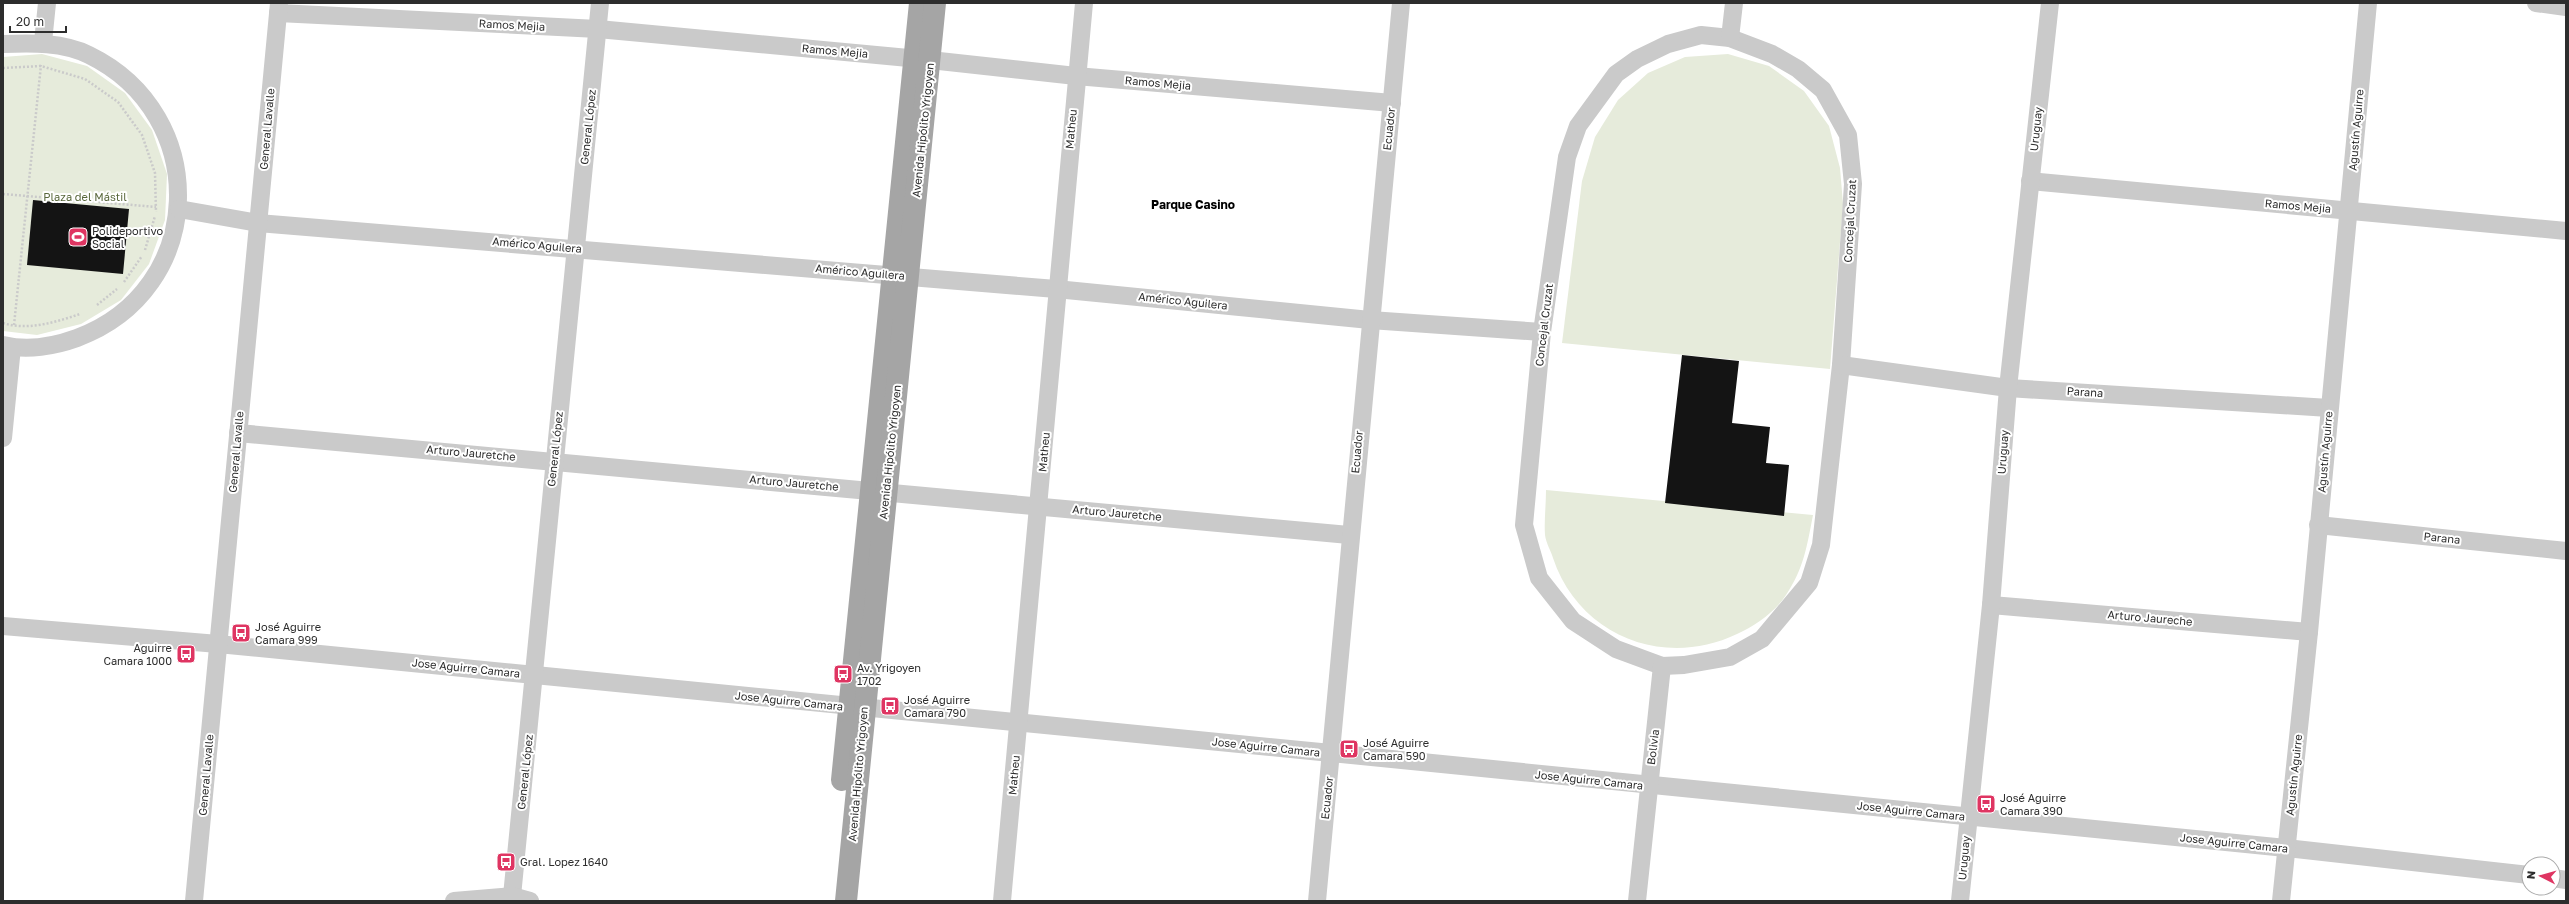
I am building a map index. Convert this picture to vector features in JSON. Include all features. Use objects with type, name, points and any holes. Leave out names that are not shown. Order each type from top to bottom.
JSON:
[{"type":"main road","name":"Avenida Hipólito Yrigoyen","points":[[920,3],[923,59]]},
{"type":"main road","name":"Avenida Hipólito Yrigoyen","points":[[832,901],[856,707],[923,59],[936,3]]},
{"type":"main road","name":"Avenida Hipólito Yrigoyen","points":[[846,901],[856,707]]},
{"type":"street","points":[[43,42],[47,3]]},
{"type":"street","name":"General López","points":[[512,896],[535,675],[554,461],[600,3]]},
{"type":"street","name":"Matheu","points":[[1002,901],[1039,506],[1056,289],[1084,3]]},
{"type":"street","name":"Ecuador","points":[[1317,901],[1349,535],[1401,3]]},
{"type":"street","points":[[1730,38],[1734,3]]},
{"type":"street","name":"Uruguay","points":[[1960,901],[1991,605],[2008,388],[2050,3]]},
{"type":"street","name":"Agustín Aguirre","points":[[2281,901],[2309,632],[2368,3]]},
{"type":"street","points":[[2536,3],[2566,6]]},
{"type":"street","name":"Ramos Mejia","points":[[278,8],[598,29],[923,59],[1076,76],[1392,103]]},
{"type":"street","name":"General Lavalle","points":[[194,901],[278,8]]},
{"type":"street","name":"Concejal Cruzat","points":[[1701,35],[1730,38],[1772,54],[1798,69],[1822,90],[1848,135],[1853,184],[1841,365],[1821,546],[1809,583],[1762,639],[1730,656],[1684,665],[1662,666],[1616,649],[1573,622],[1540,578],[1524,525],[1542,332],[1567,156],[1578,126],[1616,74],[1637,59],[1668,44],[1701,35]]},
{"type":"street","points":[[3,44],[43,42],[88,54],[128,80],[158,116],[175,158],[179,209],[174,236],[164,262],[136,302],[100,330],[57,345],[7,346],[3,438]]},
{"type":"street","name":"Ramos Mejia","points":[[2030,181],[2566,231]]},
{"type":"street","name":"Américo Aguilera","points":[[179,209],[258,223],[576,248],[1056,289],[1370,320],[1542,332]]},
{"type":"street","name":"Parana","points":[[1841,365],[2008,388],[2329,408]]},
{"type":"street","name":"Arturo Jauretche","points":[[238,433],[1349,535]]},
{"type":"street","name":"Parana","points":[[2318,525],[2566,551]]},
{"type":"street","name":"Arturo Jaureche","points":[[1991,605],[2309,632]]},
{"type":"street","name":"Jose Aguirre Camara","points":[[3,626],[218,644],[1018,722],[1648,786],[2286,848],[2521,875]]},
{"type":"street","name":"Bolivia","points":[[1637,901],[1648,786],[1662,666]]},
{"type":"street","points":[[454,901],[512,896],[530,901]]},
{"type":"path","points":[[7,346],[14,325],[43,42]]},
{"type":"path","points":[[3,68],[41,66],[85,79],[118,102],[142,135],[155,173],[156,214],[144,253],[121,286],[94,307]]},
{"type":"path","points":[[3,194],[179,209]]},
{"type":"path","points":[[3,323],[14,325],[51,324],[83,313]]},
{"type":"green space","name":"Plaza del Mástil","points":[[42,54],[87,66],[125,93],[152,130],[167,174],[165,220],[149,264],[121,300],[81,324],[37,335],[3,331],[3,57]]},
{"type":"green space","points":[[1728,54],[1769,66],[1804,91],[1829,126],[1840,168],[1843,204],[1830,369],[1562,343],[1582,181],[1595,137],[1618,100],[1648,73],[1685,57]]},
{"type":"green space","points":[[1546,490],[1813,515],[1804,556],[1797,575],[1786,595],[1764,618],[1737,634],[1709,644],[1681,648],[1654,646],[1627,638],[1603,626],[1582,608],[1565,585],[1547,544],[1545,535]]},
{"type":"building","name":"Polideportivo Social","points":[[33,200],[129,209],[123,274],[27,265]]},
{"type":"building","points":[[1682,355],[1739,361],[1732,423],[1770,427],[1766,463],[1789,465],[1784,516],[1665,503]]},
{"type":"place","name":"Polideportivo Social","points":[[78,237]]},
{"type":"place","name":"José Aguirre Camara 999","points":[[241,633]]},
{"type":"place","name":"Aguirre Camara 1000","points":[[186,654]]},
{"type":"place","name":"Av. Yrigoyen 1702","points":[[843,674]]},
{"type":"place","name":"José Aguirre Camara 790","points":[[890,706]]},
{"type":"place","name":"José Aguirre Camara 590","points":[[1349,749]]},
{"type":"place","name":"José Aguirre Camara 390","points":[[1986,804]]},
{"type":"place","name":"Gral. Lopez 1640","points":[[506,862]]},
{"type":"district","name":"Parque Casino","points":[[1193,205]]}]
